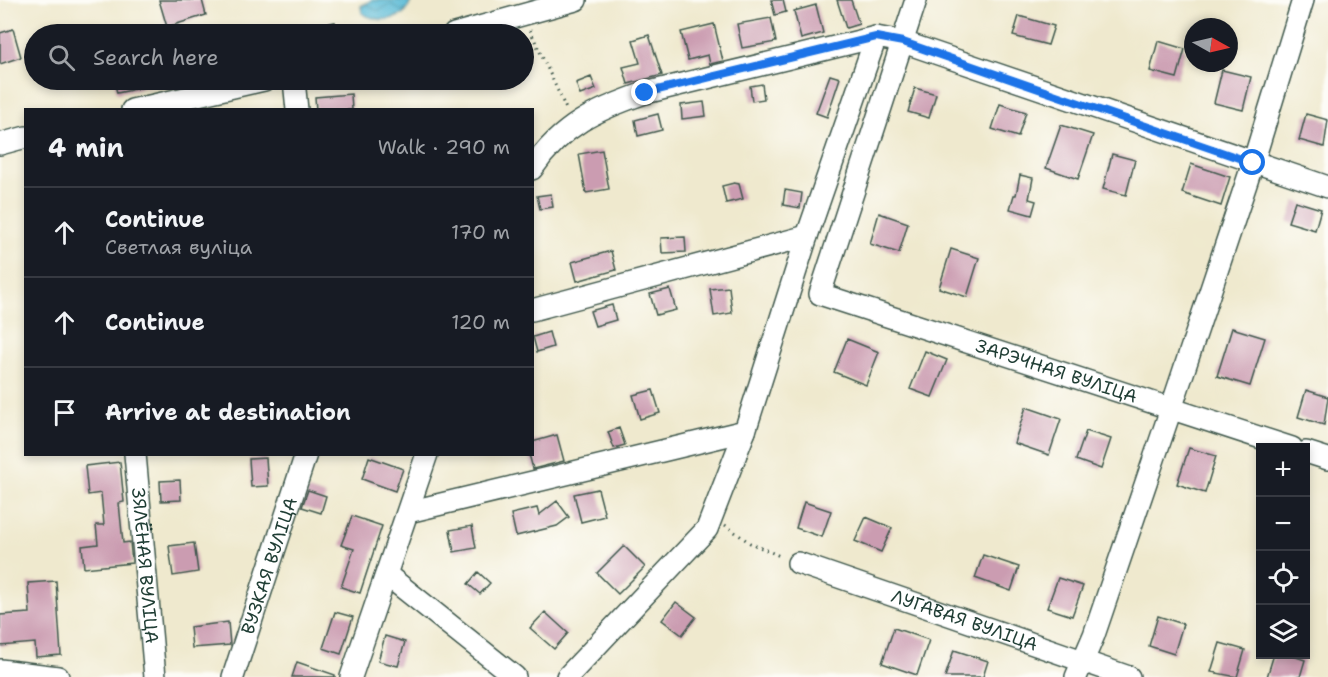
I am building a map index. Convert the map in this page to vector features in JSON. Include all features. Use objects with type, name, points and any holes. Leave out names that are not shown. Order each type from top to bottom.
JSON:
[{"type":"street","points":[[490,24],[576,0]]},
{"type":"street","points":[[903,42],[916,0]]},
{"type":"street","points":[[1079,669],[1094,635],[1171,409],[1253,163],[1303,0]]},
{"type":"street","points":[[567,677],[707,529],[716,514],[807,237],[876,37]]},
{"type":"street","points":[[534,166],[546,148],[574,124],[609,105],[645,93],[876,37],[903,42],[1328,187]]},
{"type":"street","name":"ЗАРЭЧНАЯ ВУЛІЦА","points":[[903,42],[820,294],[1279,443]]},
{"type":"street","points":[[141,108],[220,90]]},
{"type":"street","points":[[295,90],[297,108]]},
{"type":"street","points":[[0,144],[24,138]]},
{"type":"street","points":[[534,309],[807,237]]},
{"type":"street","points":[[408,512],[745,431]]},
{"type":"street","points":[[1310,454],[1328,459]]},
{"type":"street","name":"ЗЯЛЁНАЯ ВУЛІЦА","points":[[135,456],[155,677]]},
{"type":"street","name":"ВУЗКАЯ ВУЛІЦА","points":[[233,677],[305,456]]},
{"type":"street","points":[[351,677],[426,456]]},
{"type":"street","name":"ЛУГАВАЯ ВУЛІЦА","points":[[798,563],[1079,669],[1129,677]]},
{"type":"street","points":[[387,574],[515,677]]},
{"type":"street","points":[[0,670],[58,677]]},
{"type":"path","points":[[523,15],[527,24]]},
{"type":"path","points":[[534,39],[574,124]]},
{"type":"path","points":[[716,514],[730,531],[750,543],[798,563]]},
{"type":"water","points":[[372,0],[411,0],[403,13],[383,20],[368,17],[362,13],[361,6]]},
{"type":"building","points":[[159,0],[202,0],[206,15],[177,24],[166,24]]},
{"type":"building","points":[[771,0],[783,0],[786,12],[775,15]]},
{"type":"building","points":[[837,0],[851,0],[859,24],[846,28]]},
{"type":"building","points":[[816,5],[823,33],[801,39],[794,11]]},
{"type":"building","points":[[1019,16],[1054,26],[1048,45],[1013,36]]},
{"type":"building","points":[[771,18],[776,42],[742,48],[737,24]]},
{"type":"building","points":[[714,24],[723,61],[710,64],[708,55],[688,60],[681,32]]},
{"type":"building","points":[[13,29],[21,57],[0,64],[0,33]]},
{"type":"building","points":[[649,35],[662,75],[628,84],[623,67],[640,63],[633,40]]},
{"type":"building","points":[[1158,41],[1184,49],[1177,78],[1150,71]]},
{"type":"building","points":[[1222,72],[1251,77],[1243,110],[1214,103]]},
{"type":"building","points":[[830,75],[840,78],[827,117],[816,113]]},
{"type":"building","points":[[591,77],[596,89],[580,95],[576,83]]},
{"type":"building","points":[[762,84],[764,99],[752,101],[750,86]]},
{"type":"building","points":[[915,88],[936,94],[929,118],[908,112]]},
{"type":"building","points":[[351,94],[352,108],[316,108],[315,97]]},
{"type":"building","points":[[704,102],[706,116],[682,119],[681,105]]},
{"type":"building","points":[[1000,104],[1026,112],[1018,137],[992,129]]},
{"type":"building","points":[[658,114],[662,130],[638,136],[635,120]]},
{"type":"building","points":[[1306,114],[1328,120],[1324,147],[1299,140]]},
{"type":"building","points":[[1061,125],[1093,135],[1078,179],[1046,168]]},
{"type":"building","points":[[602,150],[609,189],[586,193],[579,154]]},
{"type":"building","points":[[1112,154],[1135,160],[1126,195],[1103,189]]},
{"type":"building","points":[[1191,164],[1230,177],[1221,206],[1182,193]]},
{"type":"building","points":[[1020,175],[1033,178],[1029,199],[1036,201],[1032,215],[1010,209],[1014,195],[1016,195]]},
{"type":"building","points":[[739,184],[743,199],[726,203],[722,186]]},
{"type":"building","points":[[785,190],[802,193],[800,208],[783,205]]},
{"type":"building","points":[[551,194],[553,207],[540,209],[537,196]]},
{"type":"building","points":[[1295,201],[1321,209],[1315,230],[1288,222]]},
{"type":"building","points":[[879,213],[908,223],[899,253],[870,244]]},
{"type":"building","points":[[685,237],[686,252],[662,253],[661,238]]},
{"type":"building","points":[[951,249],[979,258],[967,297],[939,288]]},
{"type":"building","points":[[611,251],[616,270],[577,281],[572,262]]},
{"type":"building","points":[[729,287],[732,313],[714,316],[710,289]]},
{"type":"building","points":[[670,289],[676,310],[656,315],[650,294]]},
{"type":"building","points":[[612,305],[616,320],[595,326],[590,311]]},
{"type":"building","points":[[1232,328],[1265,338],[1250,386],[1217,376]]},
{"type":"building","points":[[549,332],[553,347],[537,352],[534,337]]},
{"type":"building","points":[[847,339],[879,352],[866,385],[834,372]]},
{"type":"building","points":[[925,351],[947,360],[932,397],[910,389]]},
{"type":"building","points":[[653,390],[660,413],[640,419],[633,395]]},
{"type":"building","points":[[1306,390],[1328,397],[1324,425],[1298,417]]},
{"type":"building","points":[[1026,407],[1061,419],[1049,455],[1014,443]]},
{"type":"building","points":[[619,428],[625,445],[614,448],[608,432]]},
{"type":"building","points":[[1086,431],[1111,439],[1101,469],[1076,460]]},
{"type":"building","points":[[557,435],[564,461],[533,469],[530,456],[534,456],[534,441]]},
{"type":"building","points":[[1189,448],[1216,456],[1205,493],[1177,484]]},
{"type":"building","points":[[369,457],[403,469],[395,491],[362,479]]},
{"type":"building","points":[[266,458],[268,486],[251,487],[249,459]]},
{"type":"building","points":[[120,462],[124,502],[119,503],[123,543],[130,542],[132,563],[84,568],[82,546],[98,544],[96,525],[104,525],[101,493],[88,495],[85,466]]},
{"type":"building","points":[[180,480],[181,500],[161,501],[160,481]]},
{"type":"building","points":[[598,489],[605,516],[581,522],[574,494]]},
{"type":"building","points":[[308,490],[326,496],[321,513],[302,507]]},
{"type":"building","points":[[557,501],[569,517],[557,526],[516,536],[511,514],[537,508],[539,515]]},
{"type":"building","points":[[804,502],[831,511],[822,537],[796,528]]},
{"type":"building","points":[[352,516],[382,526],[360,593],[341,587],[354,549],[341,545]]},
{"type":"building","points":[[866,517],[892,528],[881,552],[855,541]]},
{"type":"building","points":[[472,526],[476,548],[454,552],[450,530]]},
{"type":"building","points":[[194,543],[198,572],[173,576],[169,546]]},
{"type":"building","points":[[624,546],[645,567],[618,594],[597,573]]},
{"type":"building","points":[[983,555],[1019,567],[1011,591],[975,578]]},
{"type":"building","points":[[478,572],[490,583],[480,594],[468,584]]},
{"type":"building","points":[[1058,578],[1083,586],[1072,616],[1047,608]]},
{"type":"building","points":[[56,581],[61,655],[36,657],[35,643],[0,646],[0,615],[30,613],[28,583]]},
{"type":"building","points":[[676,602],[696,617],[682,635],[662,620]]},
{"type":"building","points":[[335,612],[353,617],[341,654],[323,648]]},
{"type":"building","points":[[545,612],[568,633],[554,649],[530,628]]},
{"type":"building","points":[[1158,616],[1183,624],[1174,654],[1149,646]]},
{"type":"building","points":[[228,622],[230,645],[192,648],[190,627]]},
{"type":"building","points":[[894,628],[929,640],[917,675],[882,663]]},
{"type":"building","points":[[385,636],[405,642],[398,666],[378,661]]},
{"type":"building","points":[[1220,643],[1245,650],[1237,677],[1211,672]]},
{"type":"building","points":[[954,650],[988,661],[983,677],[945,677]]},
{"type":"building","points":[[1272,659],[1305,660],[1300,677],[1267,677]]},
{"type":"building","points":[[297,662],[335,675],[335,677],[292,677]]},
{"type":"route","points":[[645,93],[876,37],[903,42],[1253,163]]}]
